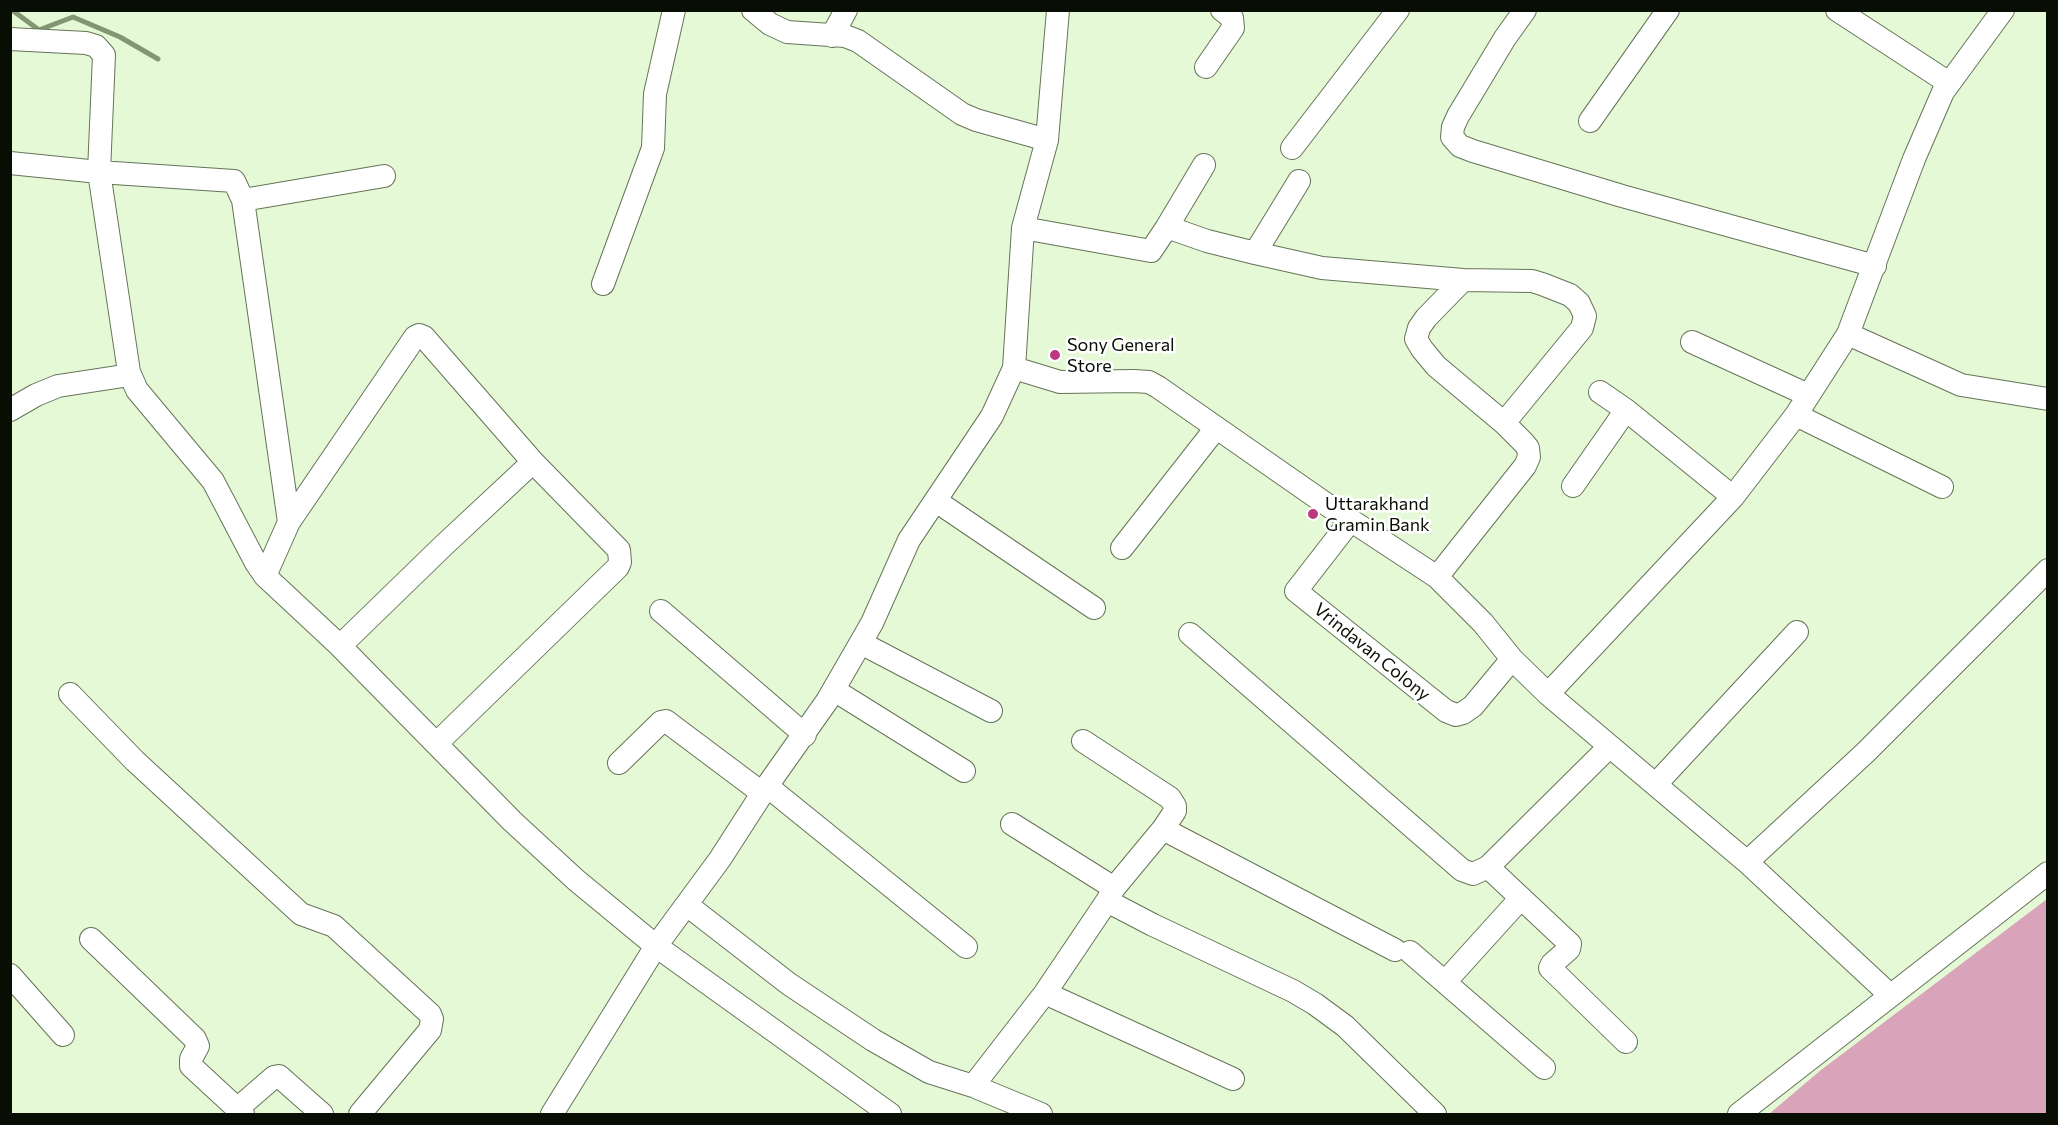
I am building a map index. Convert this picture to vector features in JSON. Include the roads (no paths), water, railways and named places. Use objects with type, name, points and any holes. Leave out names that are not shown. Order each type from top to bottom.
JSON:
[{"type":"street","points":[[603,284],[652,148],[652,108],[674,10]]},
{"type":"street","points":[[753,10],[770,24],[787,32],[845,36],[858,41],[962,114],[1047,140]]},
{"type":"street","points":[[832,36],[846,10]]},
{"type":"street","points":[[552,1114],[656,946],[687,905],[834,690],[872,623],[909,540],[992,416],[1014,368],[1023,228],[1047,140],[1058,10]]},
{"type":"street","points":[[1206,67],[1233,28],[1232,18],[1221,10]]},
{"type":"street","points":[[1292,148],[1398,10]]},
{"type":"street","points":[[1525,10],[1505,38],[1458,116],[1452,137],[1460,146],[1622,196],[1875,266]]},
{"type":"street","points":[[1590,121],[1668,10]]},
{"type":"street","points":[[1837,10],[1949,83]]},
{"type":"street","points":[[1548,694],[1733,497],[1796,415],[1848,334],[1914,159],[1943,92],[2003,10]]},
{"type":"street","points":[[10,39],[86,43],[102,50],[105,61],[99,172],[130,375],[137,390],[213,481],[265,576],[339,646],[512,821],[576,880],[656,946],[890,1114]]},
{"type":"street","points":[[10,163],[99,172],[231,180],[236,184],[243,200],[288,522]]},
{"type":"street","points":[[1023,228],[1151,251],[1204,165]]},
{"type":"street","points":[[243,200],[384,176]]},
{"type":"street","points":[[1255,254],[1299,181]]},
{"type":"street","points":[[1167,227],[1207,242],[1322,268],[1463,280],[1532,281],[1570,295],[1579,303],[1585,316],[1582,328],[1504,423]]},
{"type":"street","points":[[1437,577],[1525,466],[1528,457],[1528,448],[1504,423],[1436,366],[1416,339],[1419,328],[1426,318],[1463,280]]},
{"type":"street","points":[[1848,334],[1961,385],[2048,399]]},
{"type":"street","points":[[265,576],[288,522],[415,337],[419,335],[424,337],[533,462],[619,550],[620,562],[618,567],[436,743]]},
{"type":"street","points":[[1692,342],[1808,395]]},
{"type":"street","points":[[1014,368],[1060,382],[1149,382],[1437,577],[1484,623],[1512,659],[1548,694],[1747,862],[1890,995]]},
{"type":"street","points":[[10,410],[58,386],[130,375]]},
{"type":"street","points":[[1600,392],[1626,410],[1733,497]]},
{"type":"street","points":[[1573,486],[1626,410]]},
{"type":"street","points":[[1796,415],[1942,488]]},
{"type":"street","points":[[1122,548],[1216,428]]},
{"type":"street","points":[[339,646],[533,462]]},
{"type":"street","points":[[936,501],[1094,608]]},
{"type":"street","name":"Vrindavan Colony","points":[[1351,520],[1296,591],[1446,711],[1456,715],[1473,706],[1512,659]]},
{"type":"street","points":[[1747,862],[1865,753],[2048,570]]},
{"type":"street","points":[[661,611],[805,735]]},
{"type":"street","points":[[1656,784],[1797,633]]},
{"type":"street","points":[[1190,634],[1462,870],[1473,874],[1488,867],[1609,747]]},
{"type":"street","points":[[861,642],[991,711]]},
{"type":"street","points":[[834,690],[964,771]]},
{"type":"street","points":[[70,694],[135,761],[301,914],[334,926],[430,1014],[432,1019],[430,1030],[360,1114]]},
{"type":"street","points":[[619,763],[661,722],[666,721],[765,790],[966,947]]},
{"type":"street","points":[[973,1086],[1045,993],[1111,894],[1175,811],[1170,798],[1083,741]]},
{"type":"street","points":[[1012,824],[1153,926],[1293,991],[1315,1004],[1345,1026],[1435,1114]]},
{"type":"street","points":[[1163,829],[1402,951],[1445,982],[1544,1068]]},
{"type":"street","points":[[1488,867],[1570,944],[1569,949],[1552,964],[1550,969],[1626,1042]]},
{"type":"street","points":[[1739,1114],[2048,873]]},
{"type":"street","points":[[1445,982],[1521,898]]},
{"type":"street","points":[[687,905],[789,984],[873,1040],[929,1072],[973,1086],[1041,1114]]},
{"type":"street","points":[[91,939],[195,1039],[198,1046],[191,1059],[191,1066],[240,1112],[274,1077],[279,1076],[322,1114]]},
{"type":"street","points":[[10,975],[63,1035]]},
{"type":"street","points":[[1045,993],[1233,1079]]},
{"type":"waterway","points":[[12,10],[39,30],[73,17],[120,37],[158,59]]},
{"type":"place","name":"Sony General Store","points":[[1055,355]]},
{"type":"place","name":"Uttarakhand Gramin Bank","points":[[1313,514]]}]
